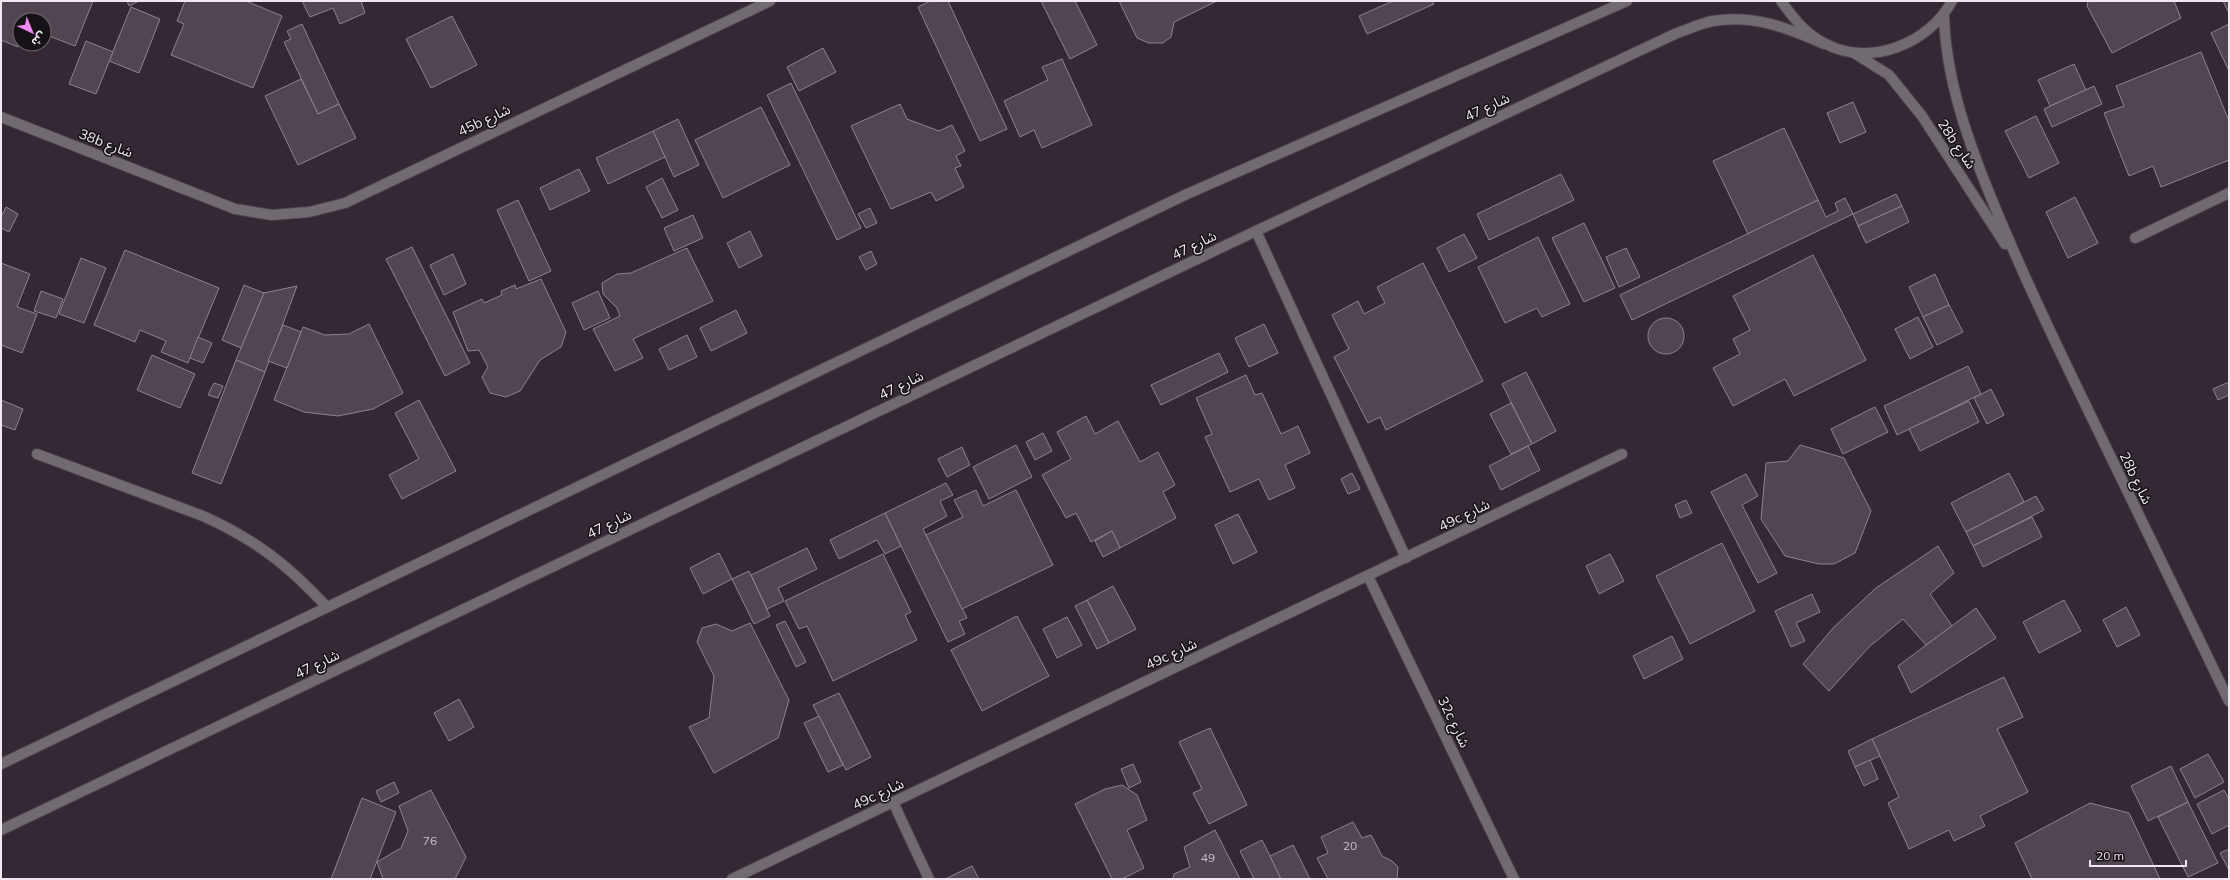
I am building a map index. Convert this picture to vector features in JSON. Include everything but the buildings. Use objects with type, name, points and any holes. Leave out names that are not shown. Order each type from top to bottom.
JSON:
[{"type":"street","name":"45b شارع","points":[[201,195],[235,209],[272,215],[309,212],[345,203],[770,1]]},
{"type":"street","points":[[1,764],[1187,194],[1627,1]]},
{"type":"street","points":[[1781,1],[1799,25],[1824,44],[1854,53],[1888,51],[1919,38],[1944,16],[1952,1]]},
{"type":"street","name":"28b شارع","points":[[1944,16],[1945,39],[1951,79],[1962,118],[1981,174],[2019,266],[2229,701]]},
{"type":"street","name":"شارع 47","points":[[1,830],[1256,231],[1677,33],[1713,21],[1752,20],[1786,28],[1824,44]]},
{"type":"street","name":"28b شارع","points":[[1854,53],[1889,75],[1922,116],[2019,266]]},
{"type":"street","name":"38b شارع","points":[[1,117],[201,195]]},
{"type":"street","points":[[2135,238],[2229,193]]},
{"type":"street","points":[[1256,231],[1406,558]]},
{"type":"street","points":[[37,454],[203,516],[230,528],[279,559],[328,607]]},
{"type":"street","name":"49c شارع","points":[[732,879],[1622,454]]},
{"type":"street","name":"32c شارع","points":[[1368,576],[1514,879]]},
{"type":"street","points":[[893,802],[930,879]]}]
